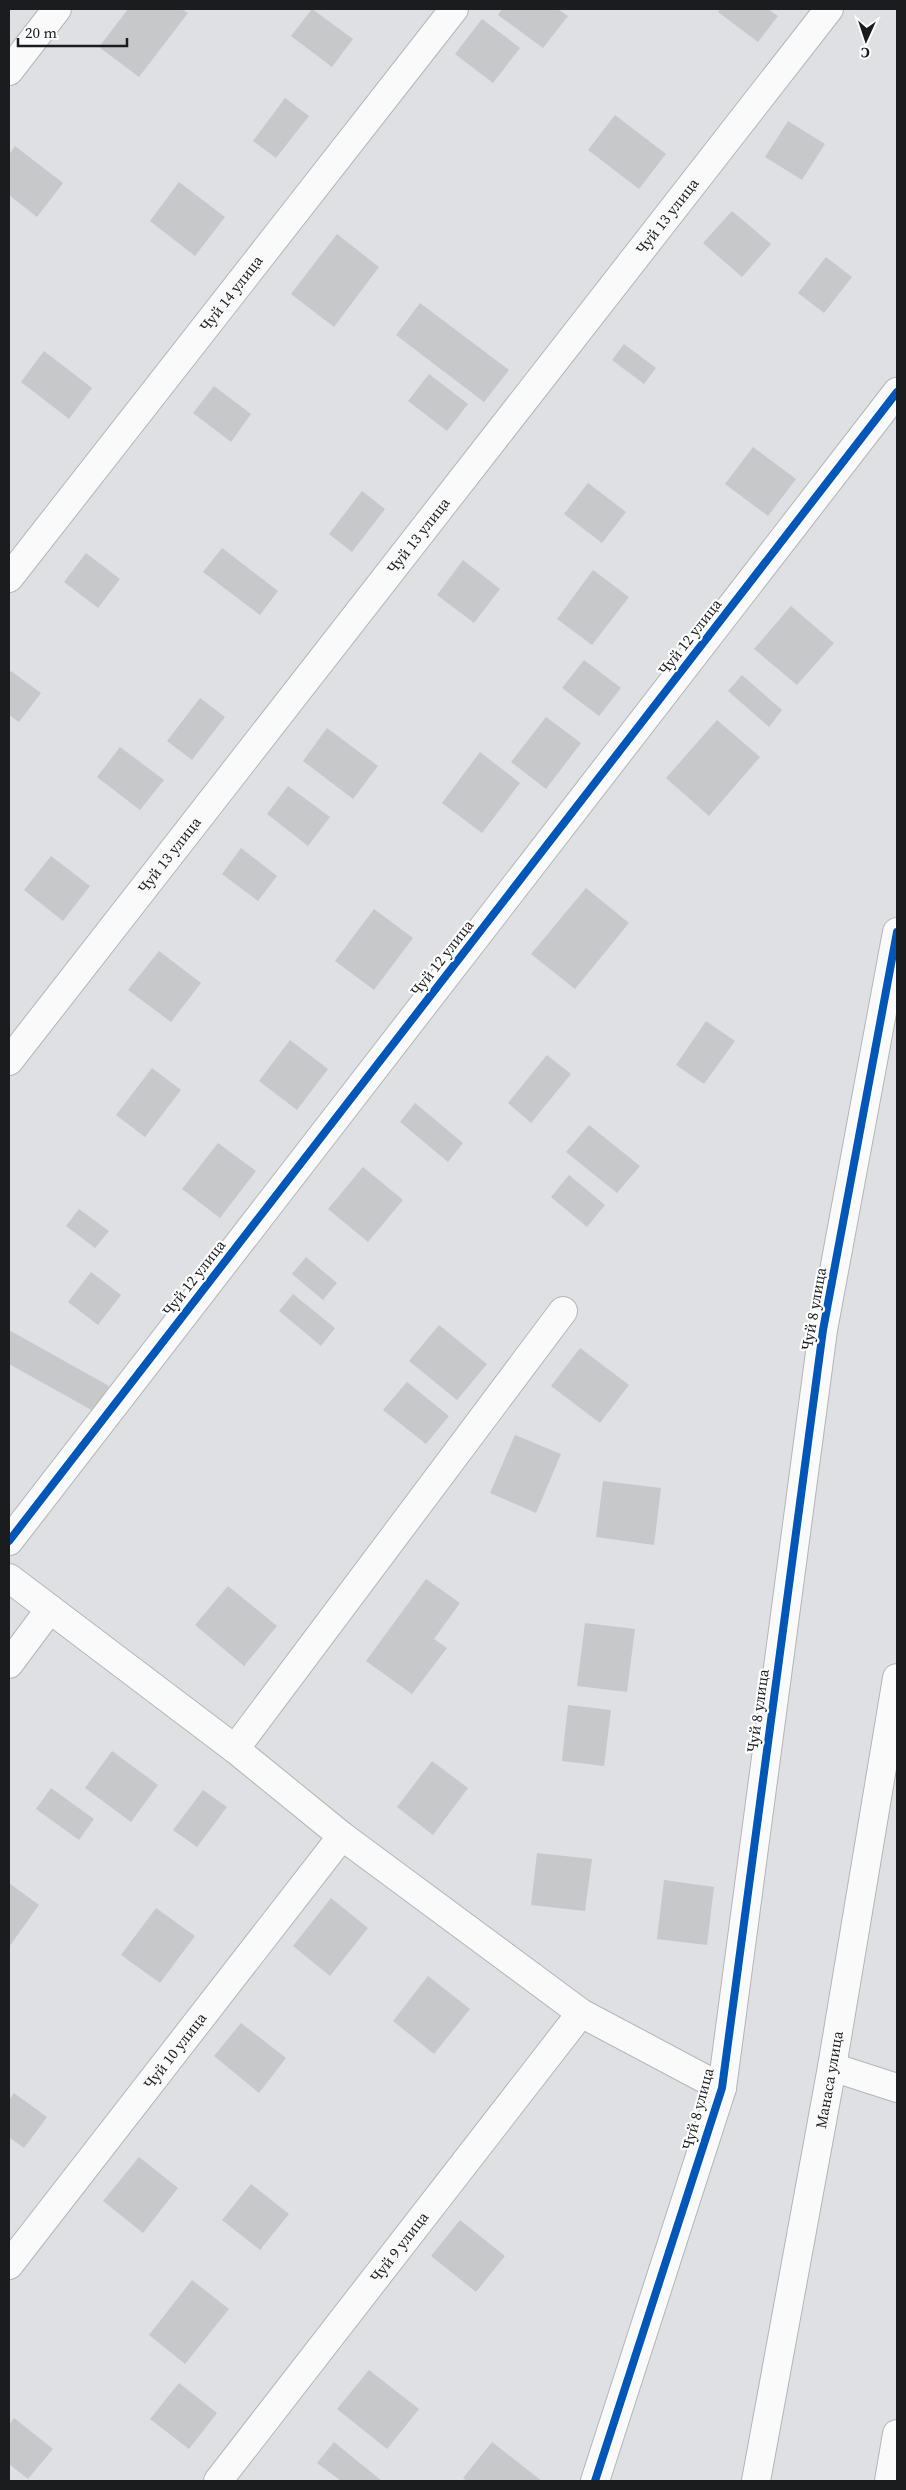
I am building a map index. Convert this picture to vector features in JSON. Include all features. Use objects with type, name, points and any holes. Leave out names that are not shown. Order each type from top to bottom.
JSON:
[{"type":"street","points":[[9,71],[58,9]]},
{"type":"street","name":"Чуй 14 улица","points":[[9,578],[454,9]]},
{"type":"street","name":"Чуй 13 улица","points":[[9,1062],[829,9]]},
{"type":"street","name":"Чуй 12 улица","points":[[9,1541],[897,392]]},
{"type":"street","name":"Чуй 8 улица","points":[[595,2481],[722,2088],[823,1330],[897,932]]},
{"type":"street","points":[[235,1749],[563,1311]]},
{"type":"street","points":[[9,1578],[235,1749],[342,1836],[582,2012],[722,2088]]},
{"type":"street","points":[[9,1664],[50,1609]]},
{"type":"street","name":"Манаса улица","points":[[756,2481],[832,2067],[897,1678]]},
{"type":"street","name":"Чуй 10 улица","points":[[9,2265],[342,1836]]},
{"type":"street","name":"Чуй 9 улица","points":[[218,2481],[582,2012]]},
{"type":"street","points":[[832,2067],[897,2088]]},
{"type":"street","points":[[888,2481],[897,2434]]},
{"type":"building","points":[[128,9],[182,9],[188,13],[139,77],[99,47]]},
{"type":"building","points":[[312,9],[353,39],[332,67],[291,36]]},
{"type":"building","points":[[502,9],[558,9],[568,16],[543,48],[498,15]]},
{"type":"building","points":[[720,9],[768,9],[778,16],[758,42],[718,12]]},
{"type":"building","points":[[482,19],[520,48],[493,83],[455,54]]},
{"type":"building","points":[[285,98],[309,116],[276,158],[253,141]]},
{"type":"building","points":[[615,115],[666,154],[639,189],[588,150]]},
{"type":"building","points":[[788,121],[825,144],[802,180],[765,157]]},
{"type":"building","points":[[15,146],[63,183],[37,217],[9,195],[9,155]]},
{"type":"building","points":[[179,182],[225,217],[195,256],[150,221]]},
{"type":"building","points":[[732,211],[771,244],[742,277],[703,243]]},
{"type":"building","points":[[337,234],[379,267],[334,327],[291,294]]},
{"type":"building","points":[[826,257],[852,277],[824,313],[798,293]]},
{"type":"building","points":[[420,303],[509,370],[484,402],[396,335]]},
{"type":"building","points":[[624,344],[656,368],[644,384],[612,360]]},
{"type":"building","points":[[44,351],[92,388],[69,419],[21,382]]},
{"type":"building","points":[[429,374],[468,404],[447,431],[408,401]]},
{"type":"building","points":[[214,386],[251,414],[231,442],[193,413]]},
{"type":"building","points":[[753,447],[796,479],[768,516],[725,484]]},
{"type":"building","points":[[588,483],[626,512],[602,543],[564,514]]},
{"type":"building","points":[[362,491],[385,509],[352,552],[329,534]]},
{"type":"building","points":[[222,548],[278,591],[260,615],[203,572]]},
{"type":"building","points":[[86,553],[120,579],[98,608],[64,582]]},
{"type":"building","points":[[463,560],[500,589],[474,623],[437,595]]},
{"type":"building","points":[[593,570],[629,597],[592,645],[557,619]]},
{"type":"building","points":[[791,606],[834,643],[797,685],[754,649]]},
{"type":"building","points":[[584,660],[621,688],[599,716],[562,688]]},
{"type":"building","points":[[11,671],[41,693],[19,722],[9,715],[9,674]]},
{"type":"building","points":[[742,675],[782,710],[769,727],[728,691]]},
{"type":"building","points":[[200,698],[225,717],[192,760],[167,741]]},
{"type":"building","points":[[546,717],[581,743],[546,789],[511,762]]},
{"type":"building","points":[[717,720],[760,757],[709,816],[666,778]]},
{"type":"building","points":[[327,728],[378,766],[353,799],[303,761]]},
{"type":"building","points":[[120,747],[164,780],[140,810],[97,777]]},
{"type":"building","points":[[480,752],[520,783],[482,833],[442,803]]},
{"type":"building","points":[[288,786],[330,817],[308,846],[267,814]]},
{"type":"building","points":[[241,848],[277,876],[258,901],[222,874]]},
{"type":"building","points":[[51,856],[90,886],[63,921],[24,890]]},
{"type":"building","points":[[586,888],[629,923],[575,989],[531,954]]},
{"type":"building","points":[[374,909],[413,938],[374,990],[335,961]]},
{"type":"building","points":[[159,951],[201,983],[171,1022],[128,990]]},
{"type":"building","points":[[706,1021],[735,1041],[704,1084],[676,1065]]},
{"type":"building","points":[[290,1040],[328,1069],[297,1110],[259,1081]]},
{"type":"building","points":[[547,1055],[571,1074],[531,1123],[508,1103]]},
{"type":"building","points":[[152,1068],[181,1090],[145,1137],[116,1115]]},
{"type":"building","points":[[415,1103],[463,1143],[448,1162],[400,1122]]},
{"type":"building","points":[[589,1125],[640,1166],[617,1193],[566,1152]]},
{"type":"building","points":[[218,1143],[256,1171],[220,1218],[182,1189]]},
{"type":"building","points":[[363,1167],[403,1200],[368,1242],[328,1209]]},
{"type":"building","points":[[569,1175],[605,1205],[587,1227],[551,1197]]},
{"type":"building","points":[[79,1209],[109,1231],[95,1248],[66,1226]]},
{"type":"building","points":[[306,1257],[337,1283],[323,1300],[292,1274]]},
{"type":"building","points":[[91,1272],[121,1295],[98,1325],[68,1302]]},
{"type":"building","points":[[293,1294],[335,1328],[321,1346],[279,1311]]},
{"type":"building","points":[[439,1325],[487,1364],[457,1400],[409,1361]]},
{"type":"building","points":[[9,1330],[109,1386],[95,1412],[9,1364]]},
{"type":"building","points":[[580,1348],[629,1385],[600,1423],[551,1386]]},
{"type":"building","points":[[407,1382],[449,1416],[426,1444],[383,1410]]},
{"type":"building","points":[[515,1435],[561,1454],[536,1513],[490,1493]]},
{"type":"building","points":[[603,1481],[661,1488],[654,1545],[596,1537]]},
{"type":"building","points":[[426,1579],[460,1603],[434,1639],[447,1648],[412,1694],[366,1661]]},
{"type":"building","points":[[228,1586],[277,1626],[244,1666],[195,1625]]},
{"type":"building","points":[[585,1623],[635,1629],[627,1692],[577,1686]]},
{"type":"building","points":[[568,1705],[611,1710],[604,1766],[562,1761]]},
{"type":"building","points":[[112,1751],[158,1785],[131,1822],[85,1788]]},
{"type":"building","points":[[432,1761],[468,1788],[433,1835],[397,1807]]},
{"type":"building","points":[[51,1788],[94,1819],[79,1840],[36,1809]]},
{"type":"building","points":[[203,1790],[227,1807],[197,1847],[173,1830]]},
{"type":"building","points":[[537,1853],[592,1859],[585,1911],[531,1905]]},
{"type":"building","points":[[664,1880],[714,1887],[707,1945],[657,1939]]},
{"type":"building","points":[[9,1883],[39,1905],[9,1947]]},
{"type":"building","points":[[331,1898],[368,1928],[330,1976],[293,1946]]},
{"type":"building","points":[[156,1908],[195,1936],[160,1983],[121,1955]]},
{"type":"building","points":[[428,1976],[470,2009],[434,2054],[393,2021]]},
{"type":"building","points":[[241,2023],[286,2058],[259,2093],[214,2056]]},
{"type":"building","points":[[14,2093],[47,2117],[24,2148],[9,2137],[9,2100]]},
{"type":"building","points":[[139,2157],[178,2188],[143,2233],[103,2201]]},
{"type":"building","points":[[251,2184],[289,2214],[260,2250],[222,2220]]},
{"type":"building","points":[[460,2220],[505,2256],[476,2292],[431,2256]]},
{"type":"building","points":[[192,2280],[229,2309],[185,2364],[149,2335]]},
{"type":"building","points":[[369,2370],[419,2409],[387,2449],[337,2409]]},
{"type":"building","points":[[179,2383],[217,2413],[189,2449],[150,2419]]},
{"type":"building","points":[[14,2418],[53,2449],[28,2479],[9,2464],[9,2425]]},
{"type":"building","points":[[334,2442],[382,2481],[341,2481],[317,2463]]},
{"type":"building","points":[[492,2442],[542,2481],[467,2481],[463,2478]]},
{"type":"cycle path","points":[[9,1541],[897,392]]},
{"type":"cycle path","points":[[595,2481],[722,2088],[823,1330],[897,932]]}]
